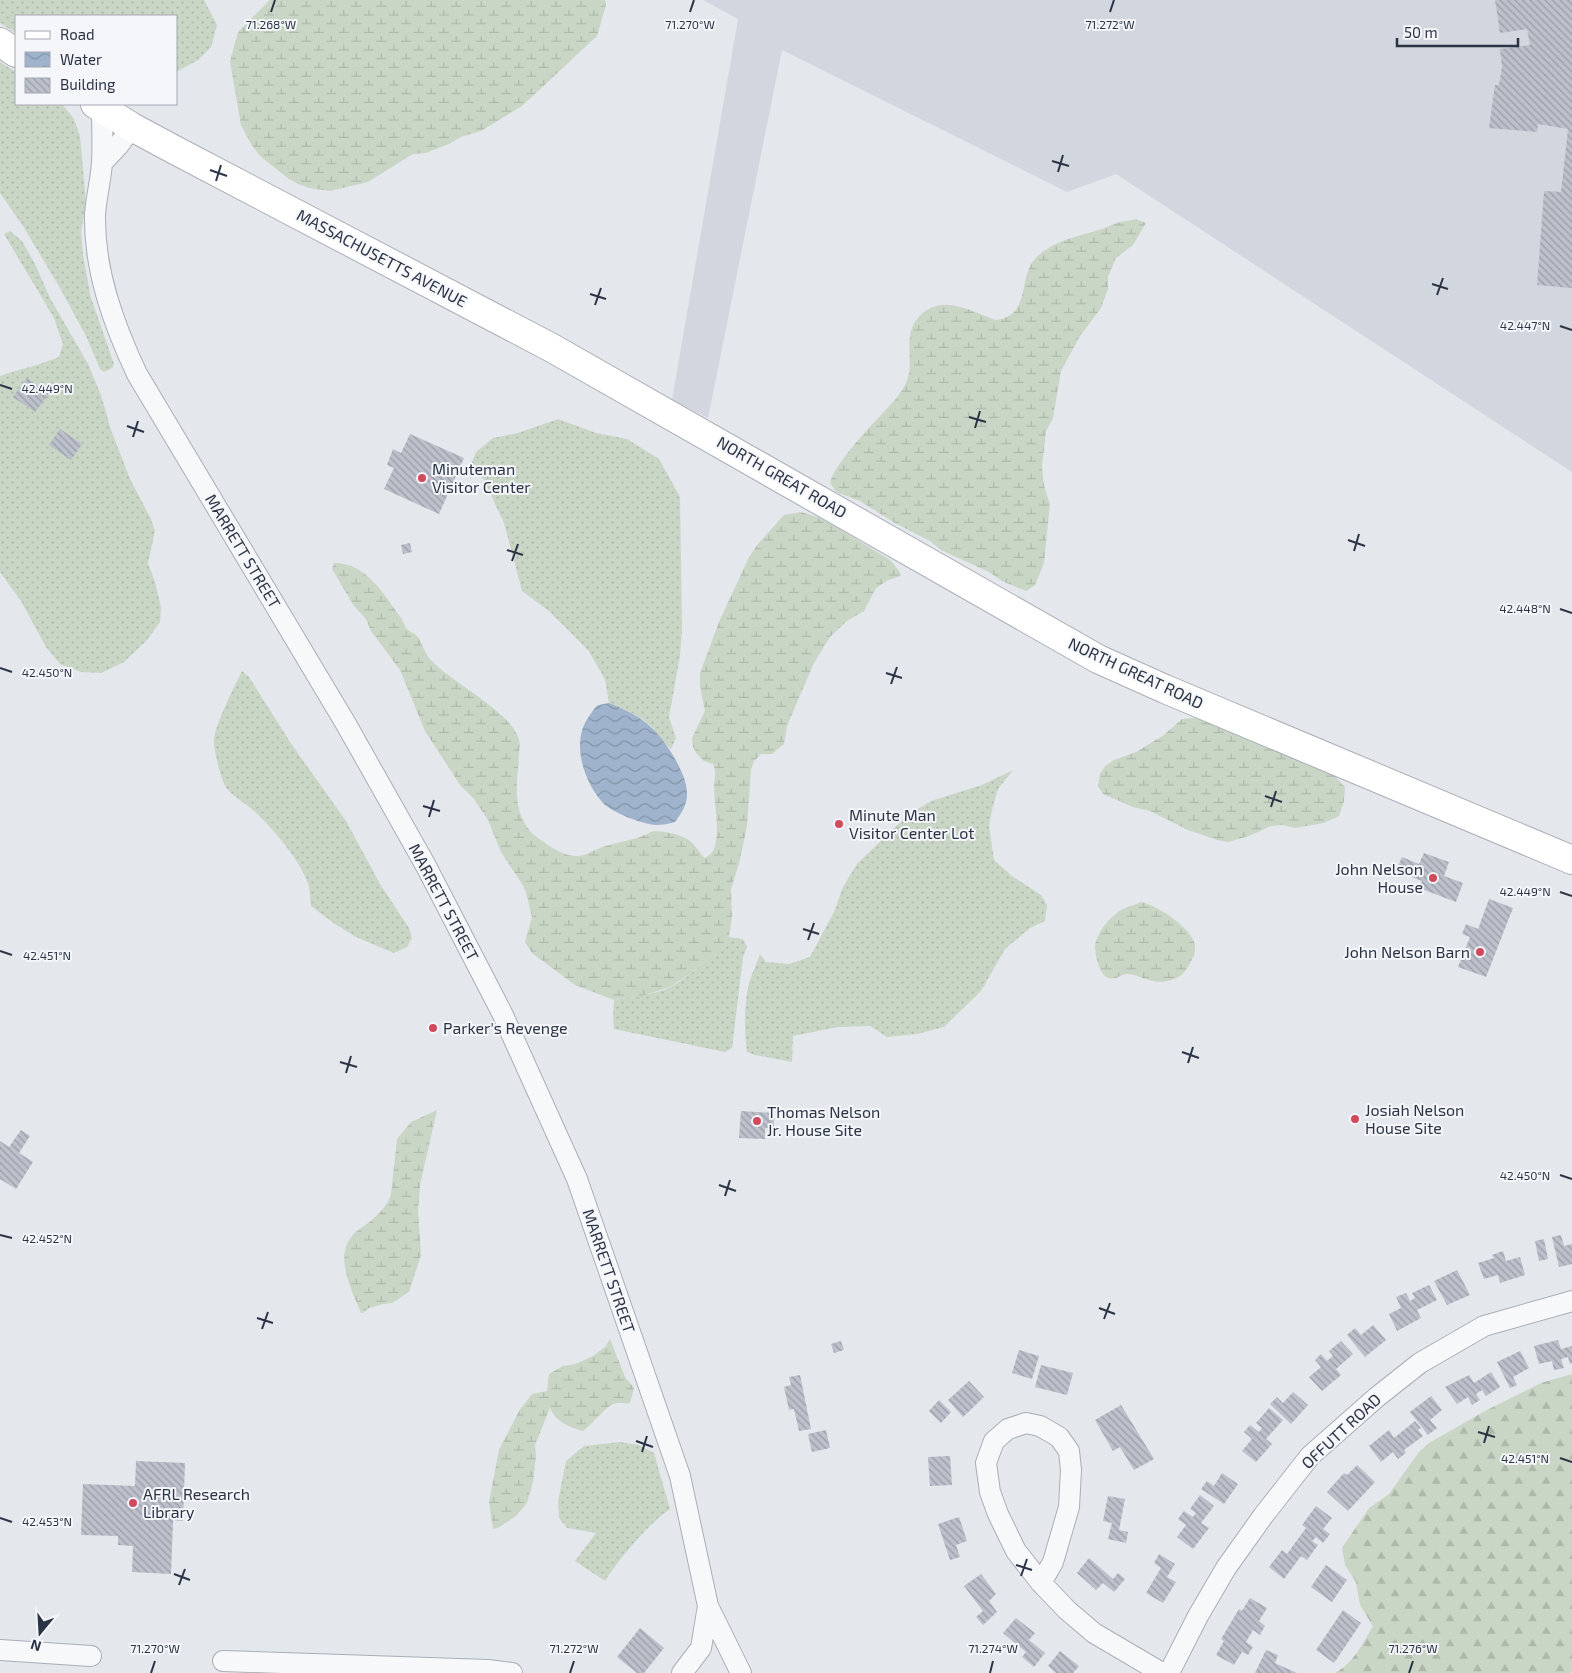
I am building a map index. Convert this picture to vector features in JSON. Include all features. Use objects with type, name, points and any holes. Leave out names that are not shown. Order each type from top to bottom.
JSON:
[{"type":"main road","points":[[0,42],[15,52]]},
{"type":"main road","name":"MASSACHUSETTS AVENUE","points":[[99,106],[132,127],[465,301],[669,414]]},
{"type":"main road","name":"NORTH GREAT ROAD","points":[[669,414],[1098,659],[1572,860]]},
{"type":"street","name":"MARRETT STREET","points":[[99,106],[102,163],[95,215],[97,245],[112,314],[124,345],[152,398],[351,732],[426,866],[502,1013],[580,1188],[680,1476],[708,1606],[741,1673]]},
{"type":"street","points":[[102,163],[132,127]]},
{"type":"street","name":"OFFUTT ROAD","points":[[1169,1673],[1198,1616],[1226,1568],[1262,1516],[1310,1456],[1420,1362],[1484,1326],[1572,1301]]},
{"type":"street","points":[[1042,1583],[1052,1562],[1069,1507],[1071,1470],[1069,1451],[1059,1438],[1040,1426],[1026,1423],[1008,1429],[994,1441],[986,1463],[990,1492],[998,1514],[1016,1551],[1042,1583],[1067,1610],[1094,1633],[1162,1673]]},
{"type":"street","points":[[682,1673],[701,1648],[708,1606]]},
{"type":"street","points":[[0,1650],[91,1656]]},
{"type":"street","points":[[223,1660],[479,1670],[512,1673]]},
{"type":"shaded area","points":[[703,0],[1572,0],[1572,472],[1116,174],[1067,192],[782,50],[708,418],[672,400],[738,19]]},
{"type":"green space","points":[[0,0],[204,0],[217,25],[211,47],[198,60],[178,71],[178,15],[15,15],[15,32],[0,23]]},
{"type":"green space","points":[[270,0],[605,0],[606,5],[597,36],[522,106],[481,131],[461,137],[426,153],[413,154],[368,182],[330,191],[309,188],[289,179],[260,156],[241,125],[230,62],[238,32]]},
{"type":"green space","points":[[0,62],[15,71],[15,105],[63,105],[74,119],[80,136],[86,203],[81,231],[83,256],[91,298],[114,364],[112,368],[104,372],[100,369],[87,338],[60,288],[23,226],[0,193]]},
{"type":"green space","points":[[1136,219],[1146,223],[1133,245],[1116,258],[1108,277],[1108,289],[1101,308],[1080,336],[1061,371],[1053,418],[1046,431],[1042,467],[1044,486],[1050,504],[1044,563],[1035,585],[1026,591],[1002,581],[989,572],[941,550],[930,541],[895,523],[860,501],[836,492],[830,482],[839,466],[859,439],[898,396],[906,383],[910,365],[910,336],[918,318],[935,306],[944,305],[961,307],[996,320],[1007,317],[1019,304],[1029,268],[1034,260],[1046,249],[1117,223]]},
{"type":"green space","points":[[10,231],[22,241],[35,264],[50,298],[88,364],[101,395],[111,430],[130,479],[151,519],[155,531],[148,563],[161,607],[160,622],[147,640],[124,662],[101,673],[81,672],[60,664],[46,647],[21,601],[0,572],[0,376],[59,357],[63,344],[54,318],[4,234]]},
{"type":"green space","points":[[558,419],[596,433],[627,439],[659,459],[680,497],[682,631],[680,656],[669,717],[676,738],[671,749],[653,728],[643,720],[609,703],[605,679],[588,650],[549,611],[522,591],[504,523],[484,480],[471,465],[476,452],[493,438],[518,433]]},
{"type":"green space","points":[[801,512],[833,525],[890,560],[901,576],[888,580],[876,588],[864,611],[847,621],[830,637],[814,663],[795,707],[787,726],[784,744],[772,754],[761,754],[754,761],[751,770],[747,826],[739,864],[731,889],[732,918],[729,937],[717,951],[690,974],[670,987],[642,996],[614,1000],[575,985],[532,953],[525,942],[532,917],[526,892],[522,884],[501,852],[488,820],[474,799],[460,785],[425,731],[400,670],[371,631],[366,619],[354,606],[332,569],[334,563],[346,564],[356,568],[374,582],[401,618],[406,628],[418,637],[431,660],[440,669],[492,707],[512,727],[520,743],[517,795],[520,814],[524,823],[534,835],[558,851],[579,856],[654,831],[662,832],[684,837],[705,858],[715,846],[717,824],[714,767],[713,764],[704,761],[693,747],[692,738],[705,711],[700,687],[700,673],[719,622],[749,557],[784,515]]},
{"type":"green space","points":[[242,671],[249,677],[292,745],[346,821],[380,884],[409,928],[412,938],[407,947],[394,953],[356,937],[311,906],[306,877],[294,857],[261,817],[227,789],[218,766],[214,741],[221,716]]},
{"type":"green space","points":[[1194,718],[1209,721],[1331,772],[1345,787],[1344,801],[1339,816],[1324,823],[1295,828],[1282,825],[1271,826],[1249,836],[1228,842],[1188,830],[1150,811],[1133,807],[1103,794],[1098,786],[1100,774],[1105,766],[1114,760],[1136,752],[1164,735],[1182,719]]},
{"type":"green space","points":[[1013,770],[998,789],[992,810],[989,826],[994,860],[1012,876],[1041,895],[1047,905],[1045,921],[1030,928],[1005,949],[981,991],[944,1027],[917,1034],[887,1037],[870,1026],[838,1027],[793,1036],[792,1062],[747,1052],[745,1025],[747,997],[750,980],[760,954],[766,962],[789,964],[810,957],[834,912],[843,887],[857,864],[893,829],[911,813],[931,801],[982,785]]},
{"type":"green space","points":[[1141,902],[1164,912],[1180,924],[1192,938],[1195,945],[1193,957],[1184,973],[1175,979],[1157,982],[1127,974],[1111,978],[1106,977],[1100,969],[1095,948],[1101,931],[1118,912]]},
{"type":"green space","points":[[729,937],[743,939],[747,947],[743,957],[732,1048],[725,1052],[614,1029],[614,1000],[651,994],[671,987],[702,964]]},
{"type":"green space","points":[[437,1110],[420,1185],[418,1211],[421,1255],[409,1292],[392,1303],[369,1308],[361,1313],[346,1274],[345,1254],[347,1244],[355,1232],[371,1221],[382,1210],[389,1199],[397,1139],[411,1122]]},
{"type":"green space","points":[[610,1339],[625,1377],[634,1388],[630,1403],[611,1405],[583,1431],[564,1423],[556,1417],[550,1408],[535,1445],[536,1456],[533,1482],[527,1503],[516,1516],[498,1528],[493,1529],[489,1502],[499,1450],[519,1411],[532,1394],[547,1391],[549,1374],[563,1366],[575,1364],[593,1356],[605,1347]]},
{"type":"green space","points":[[1572,1374],[1572,1671],[1570,1673],[1335,1673],[1342,1669],[1352,1658],[1373,1626],[1360,1605],[1356,1582],[1345,1565],[1342,1548],[1369,1508],[1389,1494],[1419,1452],[1429,1443],[1485,1411],[1541,1383]]},
{"type":"green space","points":[[620,1442],[639,1445],[654,1453],[670,1509],[635,1542],[605,1581],[575,1561],[596,1533],[567,1528],[559,1518],[558,1501],[566,1461],[584,1446]]},
{"type":"water","points":[[609,703],[632,713],[658,734],[680,768],[684,778],[687,799],[675,822],[656,825],[636,820],[608,807],[596,794],[585,772],[580,748],[581,736],[584,725],[595,707]]},
{"type":"building","points":[[1495,0],[1572,0],[1572,288],[1537,285],[1544,191],[1561,192],[1568,129],[1538,124],[1537,132],[1489,128],[1495,85],[1499,85],[1502,67],[1500,49],[1530,45],[1527,29],[1500,33]]},
{"type":"building","points":[[27,378],[49,394],[35,412],[13,397]]},
{"type":"building","points":[[60,429],[82,444],[71,460],[49,445]]},
{"type":"building","name":"Minuteman Visitor Center","points":[[410,434],[464,458],[439,514],[384,489],[394,468],[387,465],[393,449],[401,453]]},
{"type":"building","points":[[410,543],[412,552],[403,554],[401,545]]},
{"type":"building","name":"John Nelson House","points":[[1424,853],[1449,862],[1444,876],[1463,883],[1456,902],[1419,888],[1422,881],[1396,871],[1402,857],[1419,864]]},
{"type":"building","name":"John Nelson Barn","points":[[1489,899],[1513,908],[1486,977],[1458,967],[1470,937],[1462,934],[1466,924],[1478,929]]},
{"type":"building","name":"Thomas Nelson Jr. House Site","points":[[741,1111],[774,1113],[774,1129],[765,1128],[765,1139],[739,1138]]},
{"type":"building","points":[[21,1130],[30,1136],[19,1153],[33,1162],[16,1189],[0,1179],[0,1141],[9,1147]]},
{"type":"building","points":[[1561,1235],[1564,1246],[1572,1244],[1572,1264],[1559,1267],[1552,1237]]},
{"type":"building","points":[[1544,1239],[1548,1259],[1539,1261],[1535,1241]]},
{"type":"building","points":[[1503,1251],[1506,1261],[1520,1257],[1525,1275],[1500,1283],[1498,1275],[1484,1279],[1478,1263],[1494,1258],[1492,1255]]},
{"type":"building","points":[[1457,1270],[1470,1295],[1447,1305],[1434,1281]]},
{"type":"building","points":[[1429,1285],[1437,1300],[1417,1310],[1421,1318],[1397,1331],[1389,1314],[1401,1308],[1396,1297],[1406,1293],[1410,1301],[1415,1298],[1412,1293]]},
{"type":"building","points":[[1373,1325],[1386,1340],[1365,1357],[1347,1335],[1355,1328],[1361,1335]]},
{"type":"building","points":[[1558,1340],[1561,1349],[1572,1346],[1572,1363],[1570,1364],[1568,1357],[1561,1359],[1564,1368],[1554,1370],[1552,1361],[1539,1364],[1534,1346]]},
{"type":"building","points":[[841,1341],[844,1350],[834,1353],[831,1344]]},
{"type":"building","points":[[1341,1341],[1353,1354],[1336,1369],[1341,1375],[1322,1391],[1309,1377],[1321,1367],[1315,1360],[1321,1354],[1327,1361],[1333,1356],[1329,1351]]},
{"type":"building","points":[[1019,1350],[1039,1356],[1032,1379],[1012,1373]]},
{"type":"building","points":[[1520,1351],[1529,1368],[1513,1377],[1517,1385],[1510,1388],[1497,1362]]},
{"type":"building","points":[[1041,1365],[1073,1373],[1067,1395],[1035,1387]]},
{"type":"building","points":[[1491,1372],[1500,1387],[1486,1396],[1482,1390],[1476,1394],[1480,1400],[1472,1405],[1468,1397],[1457,1404],[1445,1387],[1469,1375],[1474,1383]]},
{"type":"building","points":[[800,1375],[811,1429],[799,1431],[794,1409],[789,1410],[784,1387],[791,1385],[789,1377]]},
{"type":"building","points":[[969,1381],[984,1397],[963,1417],[948,1400]]},
{"type":"building","points":[[1293,1392],[1308,1405],[1291,1424],[1270,1404],[1277,1397],[1283,1403]]},
{"type":"building","points":[[1431,1396],[1442,1410],[1430,1420],[1437,1428],[1428,1435],[1410,1412]]},
{"type":"building","points":[[939,1400],[951,1412],[941,1423],[929,1411]]},
{"type":"building","points":[[1121,1405],[1154,1459],[1134,1470],[1120,1447],[1113,1451],[1095,1420]]},
{"type":"building","points":[[1269,1408],[1283,1420],[1266,1439],[1272,1444],[1256,1462],[1242,1451],[1252,1439],[1244,1432],[1250,1425],[1259,1432],[1262,1428],[1256,1423]]},
{"type":"building","points":[[1415,1421],[1421,1428],[1418,1430],[1423,1436],[1404,1450],[1406,1453],[1398,1459],[1393,1452],[1381,1462],[1369,1446],[1389,1430],[1394,1438]]},
{"type":"building","points":[[826,1430],[830,1448],[812,1452],[808,1434]]},
{"type":"building","points":[[950,1456],[952,1485],[930,1486],[928,1457]]},
{"type":"building","name":"AFRL Research Library","points":[[136,1461],[185,1463],[183,1521],[173,1520],[171,1574],[132,1572],[133,1546],[118,1545],[118,1536],[81,1535],[83,1484],[135,1486]]},
{"type":"building","points":[[1357,1465],[1375,1482],[1348,1511],[1327,1492],[1344,1473],[1347,1475]]},
{"type":"building","points":[[1222,1473],[1238,1484],[1224,1504],[1201,1489],[1207,1481],[1214,1486]]},
{"type":"building","points":[[1200,1495],[1214,1506],[1201,1523],[1209,1528],[1193,1549],[1177,1537],[1186,1525],[1178,1519],[1184,1511],[1193,1517],[1196,1513],[1190,1509]]},
{"type":"building","points":[[1108,1496],[1125,1499],[1119,1530],[1128,1532],[1126,1543],[1108,1539],[1112,1523],[1103,1521]]},
{"type":"building","points":[[1316,1506],[1332,1518],[1323,1529],[1330,1534],[1323,1543],[1316,1537],[1312,1541],[1318,1545],[1307,1560],[1301,1556],[1284,1579],[1269,1567],[1282,1550],[1287,1554],[1306,1528],[1302,1525]]},
{"type":"building","points":[[959,1517],[967,1541],[956,1545],[960,1557],[950,1560],[938,1524]]},
{"type":"building","points":[[1159,1554],[1175,1564],[1167,1577],[1176,1582],[1163,1603],[1146,1593],[1161,1568],[1154,1563]]},
{"type":"building","points":[[1089,1558],[1113,1579],[1118,1573],[1125,1579],[1114,1592],[1103,1583],[1096,1590],[1077,1573]]},
{"type":"building","points":[[1326,1565],[1347,1580],[1332,1602],[1311,1587]]},
{"type":"building","points":[[981,1574],[996,1594],[989,1601],[997,1612],[983,1625],[976,1617],[983,1611],[964,1586]]},
{"type":"building","points":[[1250,1598],[1267,1608],[1259,1621],[1265,1626],[1260,1635],[1253,1630],[1246,1642],[1253,1647],[1248,1655],[1242,1652],[1234,1665],[1216,1655],[1224,1641],[1221,1639],[1239,1609],[1242,1611]]},
{"type":"building","points":[[1343,1610],[1361,1623],[1334,1663],[1316,1650]]},
{"type":"building","points":[[1016,1618],[1035,1633],[1029,1640],[1045,1653],[1034,1667],[1022,1657],[1026,1652],[1003,1633]]},
{"type":"building","points":[[640,1628],[664,1648],[644,1673],[637,1673],[617,1657]]},
{"type":"building","points":[[1266,1650],[1278,1655],[1275,1663],[1297,1673],[1255,1673]]},
{"type":"building","points":[[1060,1651],[1079,1666],[1073,1673],[1056,1673],[1048,1666]]},
{"type":"place","name":"Minuteman Visitor Center","points":[[422,478]]},
{"type":"place","name":"Minute Man Visitor Center Lot","points":[[839,824]]},
{"type":"place","name":"John Nelson House","points":[[1433,878]]},
{"type":"place","name":"John Nelson Barn","points":[[1480,952]]},
{"type":"place","name":"Parker's Revenge","points":[[433,1028]]},
{"type":"place","name":"Josiah Nelson House Site","points":[[1355,1119]]},
{"type":"place","name":"Thomas Nelson Jr. House Site","points":[[757,1121]]},
{"type":"place","name":"AFRL Research Library","points":[[133,1503]]}]
